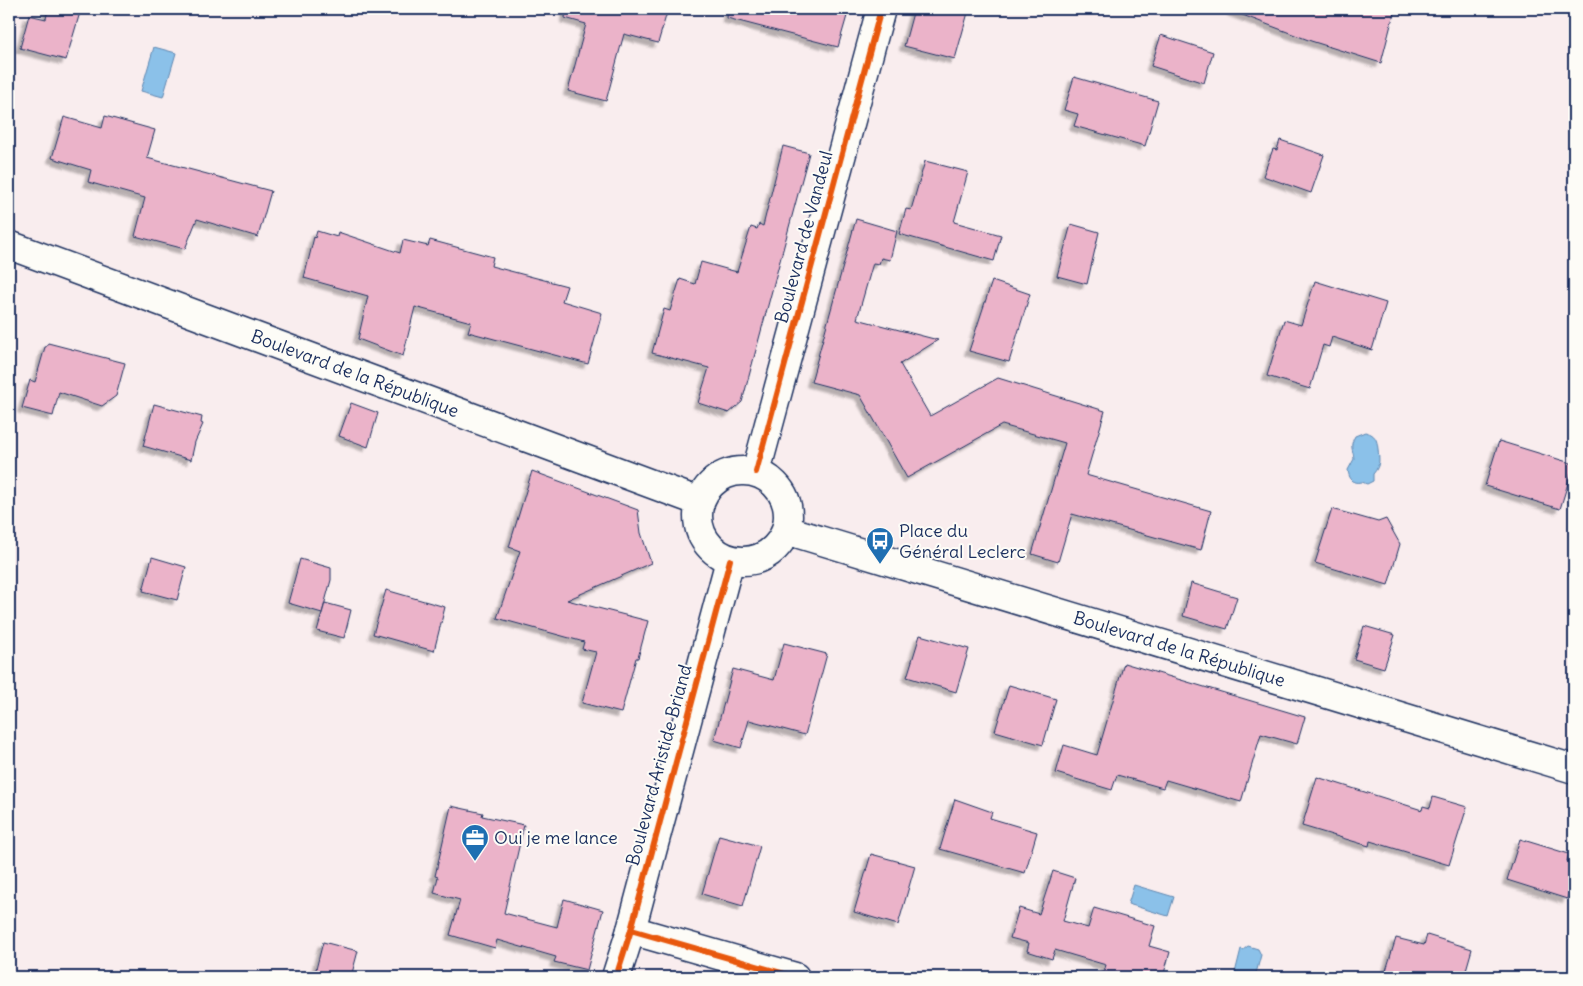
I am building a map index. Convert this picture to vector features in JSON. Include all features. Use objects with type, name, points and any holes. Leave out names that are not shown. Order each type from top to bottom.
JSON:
[{"type":"main road","name":"Boulevard de Vandeul","points":[[756,472],[882,9]]},
{"type":"main road","name":"Boulevard de la République","points":[[9,245],[700,502]]},
{"type":"main road","points":[[733,472],[756,472],[776,486],[784,499],[788,514],[786,530],[778,544],[767,554],[752,560],[730,560],[709,546],[701,533],[698,518],[700,502],[707,488],[719,478],[733,472]]},
{"type":"main road","name":"Boulevard de la République","points":[[786,530],[1574,769]]},
{"type":"main road","name":"Boulevard Aristide Briand","points":[[616,977],[631,930],[730,560]]},
{"type":"main road","points":[[631,930],[795,977]]},
{"type":"water","points":[[154,47],[176,53],[163,97],[141,91]]},
{"type":"water","points":[[1365,432],[1371,434],[1376,440],[1379,459],[1373,474],[1373,481],[1367,484],[1352,480],[1348,470],[1354,459],[1353,440],[1355,436]]},
{"type":"water","points":[[1134,885],[1174,897],[1168,916],[1128,904]]},
{"type":"water","points":[[1248,946],[1258,949],[1261,955],[1255,977],[1234,977],[1241,949],[1243,950]]},
{"type":"building","points":[[48,9],[81,9],[66,60],[20,48],[29,15],[46,19]]},
{"type":"building","points":[[566,9],[668,9],[658,43],[624,34],[606,101],[568,91],[586,24],[565,18]]},
{"type":"building","points":[[728,9],[849,9],[838,47],[727,18]]},
{"type":"building","points":[[914,9],[969,9],[955,59],[904,46]]},
{"type":"building","points":[[1233,9],[1395,9],[1381,63],[1311,41],[1232,11]]},
{"type":"building","points":[[1161,35],[1213,52],[1204,83],[1151,66]]},
{"type":"building","points":[[1074,77],[1158,101],[1145,146],[1074,126],[1078,114],[1064,110]]},
{"type":"building","points":[[105,116],[155,130],[147,158],[271,191],[258,237],[197,219],[185,249],[135,236],[145,198],[88,182],[91,170],[52,158],[64,117],[102,128]]},
{"type":"building","points":[[1280,140],[1324,155],[1311,193],[1263,176],[1273,149],[1277,150]]},
{"type":"building","points":[[783,146],[809,153],[742,402],[729,413],[698,403],[709,368],[652,353],[664,309],[670,311],[680,279],[695,284],[701,262],[737,272],[751,227],[757,229],[759,224],[763,226]]},
{"type":"building","points":[[925,161],[968,172],[954,222],[1001,235],[994,261],[899,234],[906,209],[911,210]]},
{"type":"building","points":[[856,219],[897,231],[890,260],[881,258],[879,264],[873,263],[857,319],[938,340],[900,364],[930,416],[998,378],[1105,411],[1086,475],[1211,511],[1201,550],[1072,514],[1058,562],[1032,554],[1065,443],[1002,425],[907,478],[860,395],[811,382]]},
{"type":"building","points":[[1071,224],[1099,232],[1087,284],[1057,276]]},
{"type":"building","points":[[317,231],[337,237],[338,232],[400,253],[403,240],[428,246],[430,240],[493,257],[491,266],[567,286],[562,301],[602,313],[588,364],[468,332],[471,322],[415,307],[403,356],[358,339],[368,296],[304,278]]},
{"type":"building","points":[[992,281],[1030,294],[1009,362],[969,351]]},
{"type":"building","points":[[1315,281],[1386,303],[1372,350],[1332,337],[1329,347],[1323,345],[1310,389],[1267,376],[1284,320],[1301,325]]},
{"type":"building","points":[[48,343],[125,363],[116,396],[102,406],[59,392],[53,416],[22,408],[30,380],[35,382],[45,347]]},
{"type":"building","points":[[351,403],[378,413],[368,447],[339,436]]},
{"type":"building","points":[[154,404],[202,417],[201,423],[203,424],[195,442],[191,460],[143,446]]},
{"type":"building","points":[[1499,441],[1574,464],[1560,509],[1485,486]]},
{"type":"building","points":[[532,471],[638,510],[641,533],[651,563],[567,600],[648,621],[621,713],[582,703],[596,652],[582,649],[584,642],[497,618],[520,551],[509,547]]},
{"type":"building","points":[[1332,509],[1378,522],[1386,519],[1400,544],[1388,585],[1315,563]]},
{"type":"building","points":[[152,557],[186,567],[177,600],[143,591]]},
{"type":"building","points":[[300,559],[331,568],[331,580],[322,613],[288,603]]},
{"type":"building","points":[[1191,583],[1237,597],[1227,629],[1183,616]]},
{"type":"building","points":[[386,590],[445,607],[434,651],[373,634]]},
{"type":"building","points":[[325,603],[351,610],[344,638],[317,631]]},
{"type":"building","points":[[1364,626],[1395,635],[1384,668],[1354,659]]},
{"type":"building","points":[[920,635],[969,649],[956,692],[907,677]]},
{"type":"building","points":[[784,643],[827,654],[805,735],[749,720],[741,748],[714,740],[733,669],[774,680]]},
{"type":"building","points":[[1124,663],[1305,717],[1297,744],[1261,734],[1241,802],[1166,780],[1163,788],[1117,775],[1112,790],[1056,773],[1064,745],[1097,755]]},
{"type":"building","points":[[1009,685],[1056,699],[1043,745],[995,731]]},
{"type":"building","points":[[1317,777],[1422,810],[1423,806],[1430,808],[1433,797],[1467,807],[1449,865],[1370,841],[1369,846],[1302,826]]},
{"type":"building","points":[[955,799],[992,812],[990,818],[1037,832],[1025,873],[940,849]]},
{"type":"building","points":[[451,806],[483,813],[482,816],[524,825],[504,913],[557,927],[564,899],[603,910],[587,970],[554,962],[556,957],[497,940],[495,948],[450,935],[460,900],[434,893],[438,877],[435,876]]},
{"type":"building","points":[[719,835],[760,846],[743,906],[702,894]]},
{"type":"building","points":[[1520,839],[1569,854],[1567,861],[1574,864],[1574,875],[1567,899],[1507,880]]},
{"type":"building","points":[[871,854],[915,866],[898,925],[854,912]]},
{"type":"building","points":[[1053,871],[1075,878],[1063,921],[1088,928],[1094,908],[1155,926],[1149,946],[1170,952],[1163,977],[1102,977],[1106,965],[1055,950],[1052,959],[1027,951],[1029,943],[1010,938],[1019,908],[1039,914]]},
{"type":"building","points":[[1427,935],[1472,949],[1464,977],[1384,977],[1396,938],[1424,945]]},
{"type":"building","points":[[323,942],[358,951],[351,977],[314,977]]},
{"type":"cycle path","points":[[756,472],[881,9]]},
{"type":"cycle path","points":[[616,977],[631,930],[730,560]]},
{"type":"cycle path","points":[[631,930],[795,977]]},
{"type":"place","name":"Place du Général Leclerc","points":[[880,565]]},
{"type":"place","name":"Oui je me lance","points":[[475,862]]}]
